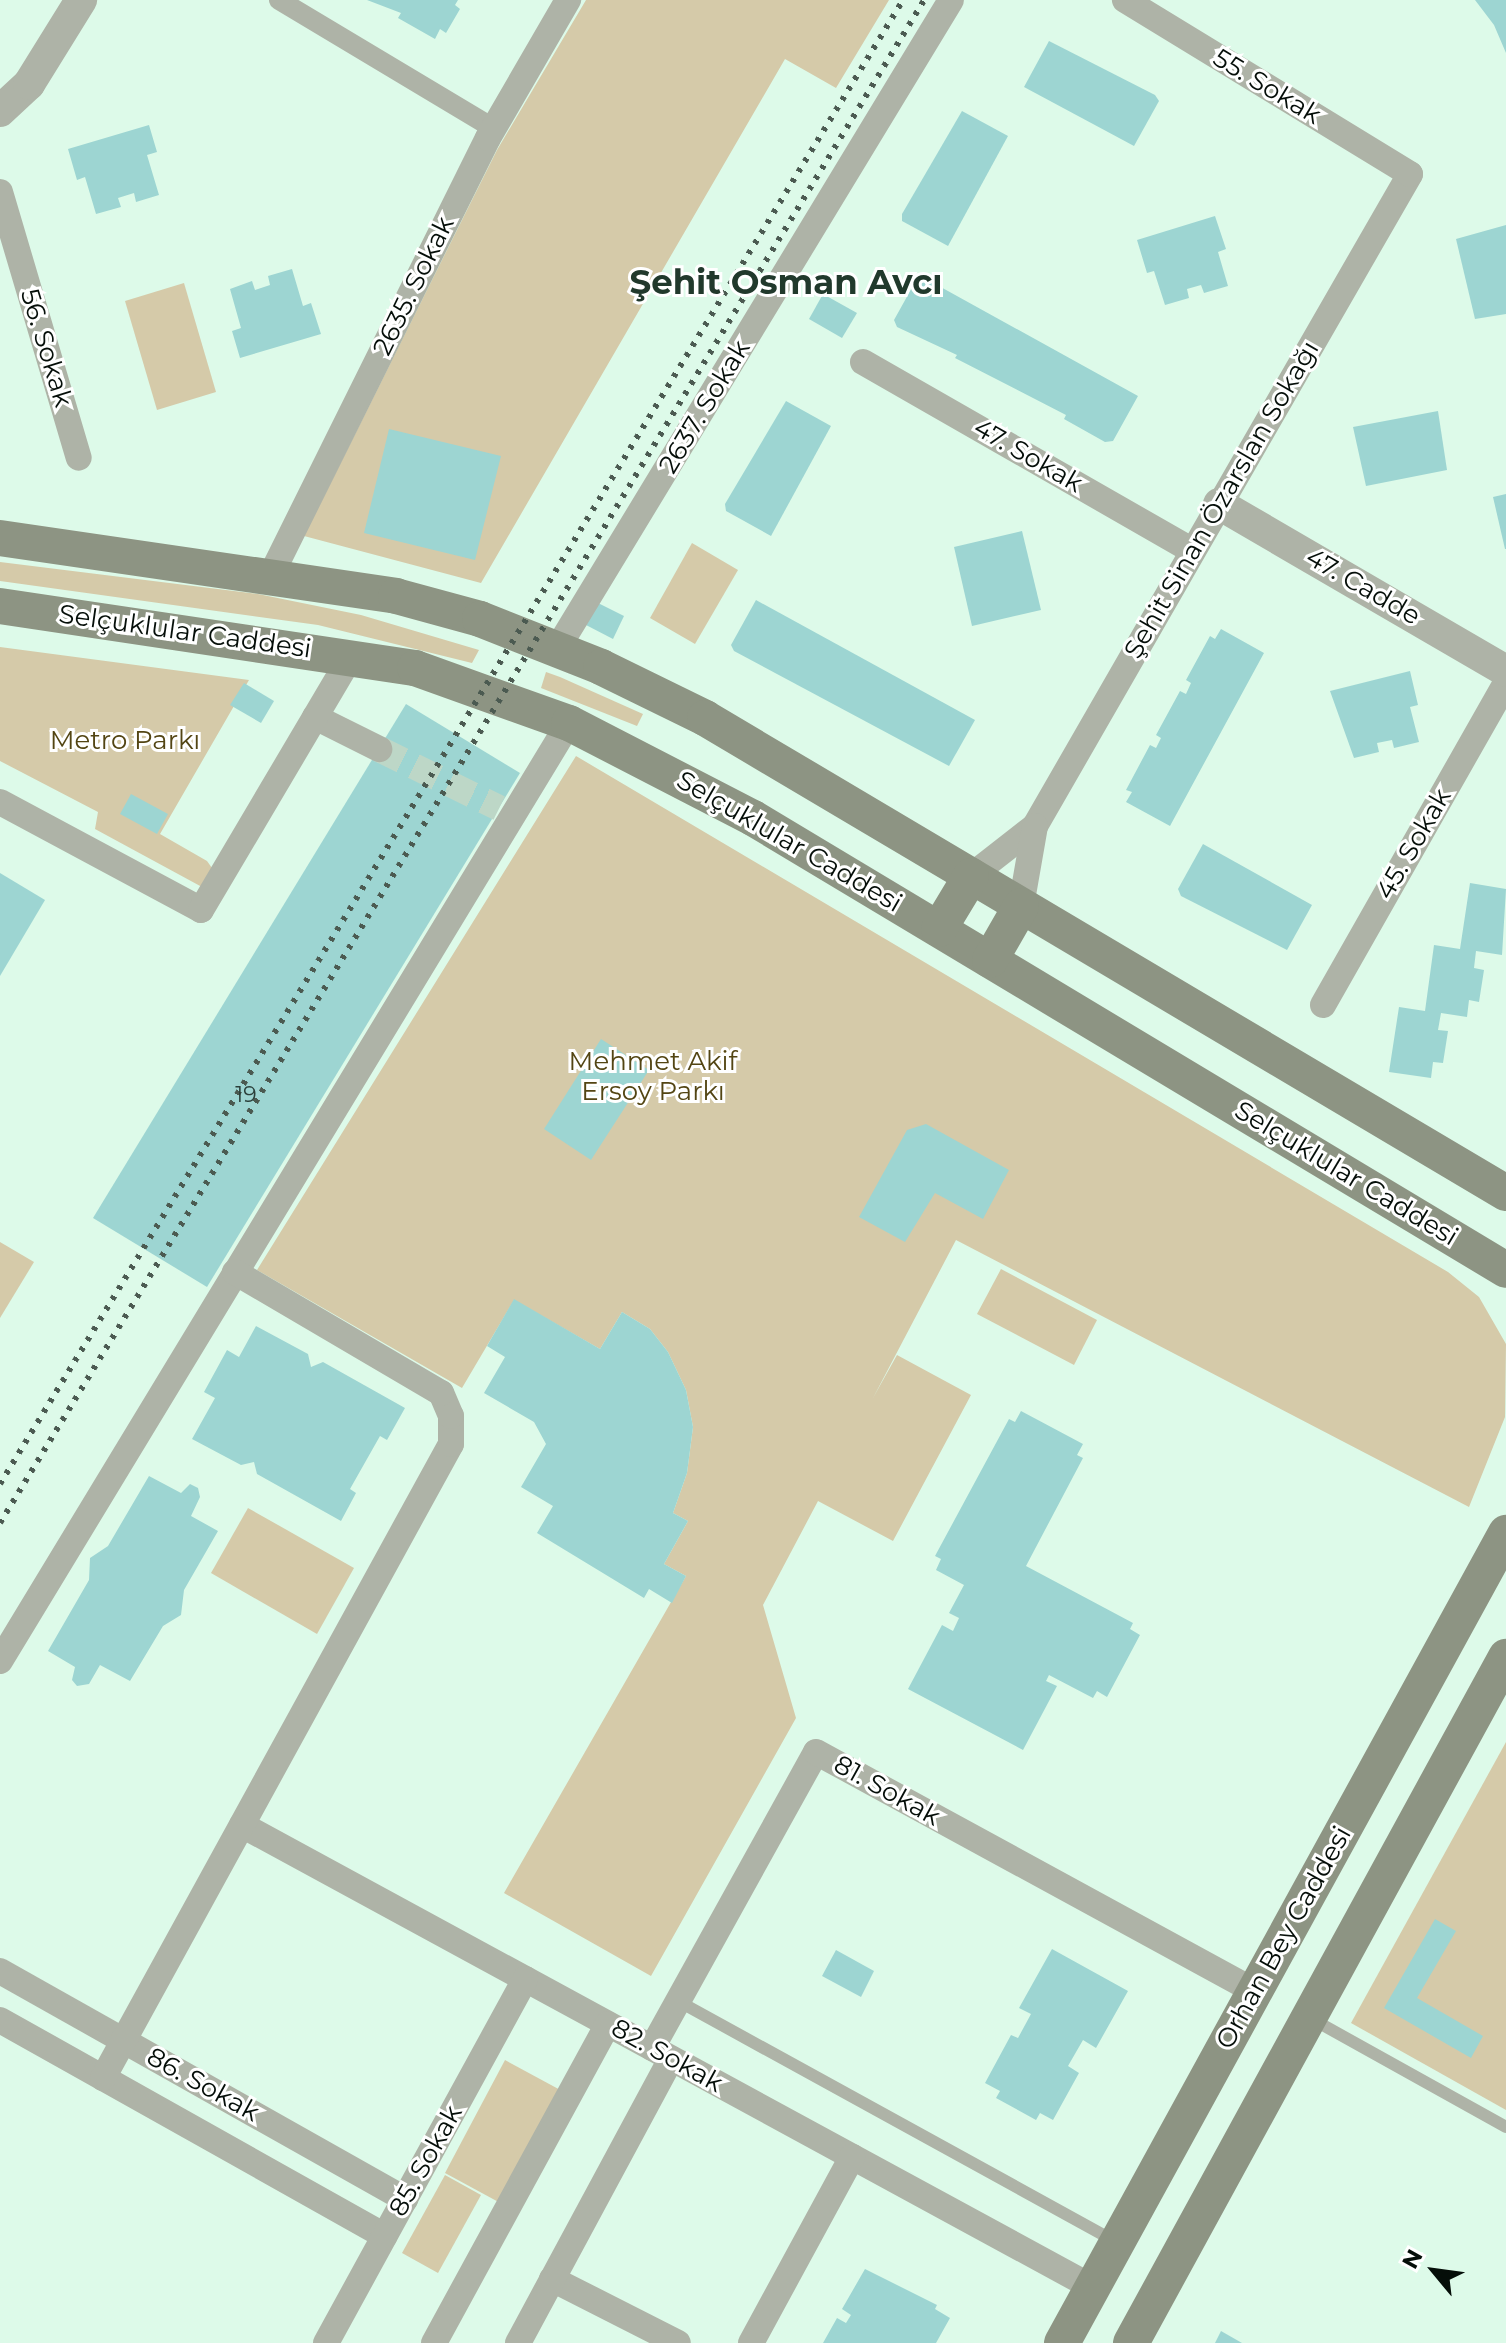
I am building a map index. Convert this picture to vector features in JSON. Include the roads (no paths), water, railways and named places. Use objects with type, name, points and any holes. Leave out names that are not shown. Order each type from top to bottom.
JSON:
[{"type":"main road","points":[[0,538],[396,596],[480,619],[557,649],[705,718],[1506,1193]]},
{"type":"main road","name":"Selçuklular Caddesi","points":[[0,606],[352,655],[432,671],[569,723],[753,818],[1503,1271]]},
{"type":"main road","points":[[939,929],[971,876]]},
{"type":"main road","points":[[990,960],[1021,906]]},
{"type":"main road","name":"Orhan Bey Caddesi","points":[[1062,2343],[1506,1533]]},
{"type":"main road","points":[[1131,2343],[1506,1657]]},
{"type":"street","points":[[0,111],[29,84],[81,0]]},
{"type":"street","points":[[279,0],[493,128]]},
{"type":"street","name":"2635. Sokak","points":[[270,577],[493,128],[568,0]]},
{"type":"street","name":"2637. Sokak","points":[[557,649],[951,0]]},
{"type":"street","name":"55. Sokak","points":[[1125,0],[1410,174]]},
{"type":"street","name":"Şehit Sinan Özarslan Sokağı","points":[[1035,826],[1410,174]]},
{"type":"street","name":"56. Sokak","points":[[0,192],[79,458]]},
{"type":"street","name":"47. Sokak","points":[[863,362],[1193,551]]},
{"type":"street","name":"47. Cadde","points":[[1219,504],[1506,671]]},
{"type":"street","points":[[0,802],[201,910],[352,655]]},
{"type":"street","name":"45. Sokak","points":[[1323,1005],[1506,683]]},
{"type":"street","points":[[315,717],[379,749]]},
{"type":"street","points":[[0,1661],[235,1272],[505,812],[569,723]]},
{"type":"street","points":[[971,876],[1035,826]]},
{"type":"street","points":[[1021,906],[1035,826]]},
{"type":"street","points":[[103,2078],[451,1444],[451,1416],[441,1393],[235,1272]]},
{"type":"street","name":"81. Sokak","points":[[518,2343],[661,2053],[678,2001],[816,1752],[1255,1991]]},
{"type":"street","name":"82. Sokak","points":[[242,1825],[1092,2287]]},
{"type":"street","name":"86. Sokak","points":[[0,1971],[405,2199]]},
{"type":"street","name":"85. Sokak","points":[[326,2343],[525,1979]]},
{"type":"street","name":"86. Sokak","points":[[0,2020],[385,2236]]},
{"type":"street","points":[[434,2343],[608,2024]]},
{"type":"street","points":[[751,2343],[852,2157]]},
{"type":"street","points":[[552,2279],[678,2343]]},
{"type":"lane","points":[[678,2001],[1118,2242]]},
{"type":"lane","points":[[1309,2018],[1506,2127]]},
{"type":"tunnel","points":[[379,749],[499,808]]},
{"type":"railway","points":[[0,1484],[903,0]]},
{"type":"railway","points":[[0,1523],[924,0]]},
{"type":"district","name":"Şehit Osman Avcı","points":[[786,283]]},
{"type":"park label","name":"Metro Parkı","points":[[125,741]]},
{"type":"park label","name":"Mehmet Akif Ersoy Parkı","points":[[653,1077]]}]
